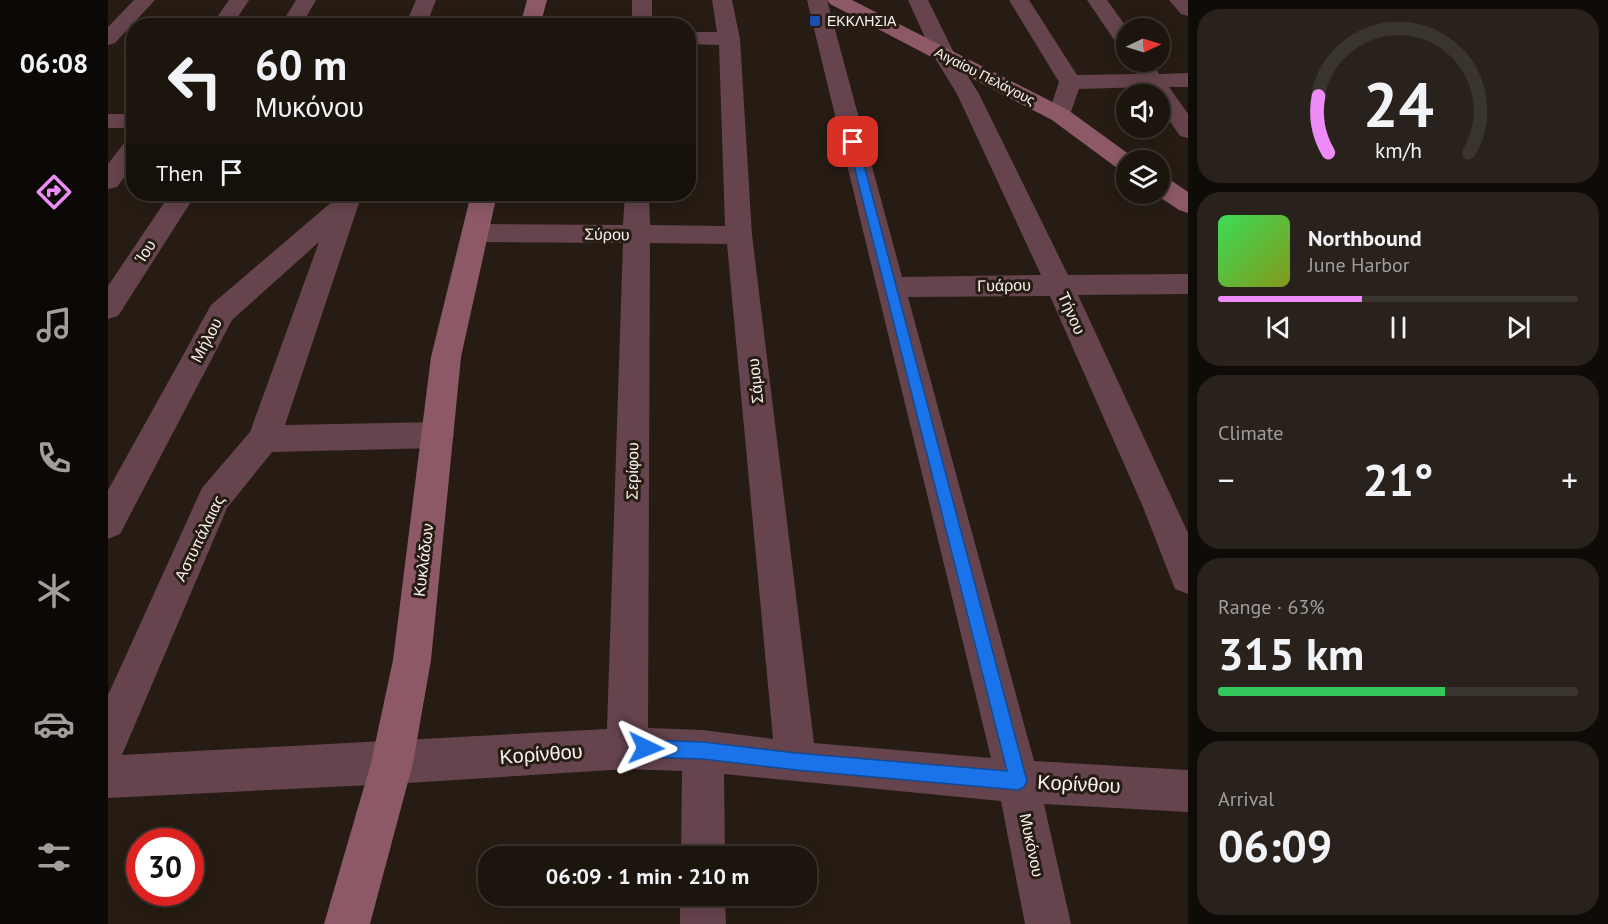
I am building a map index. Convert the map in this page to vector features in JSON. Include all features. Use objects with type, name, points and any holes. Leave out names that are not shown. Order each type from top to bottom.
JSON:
[{"type":"street","points":[[128,18],[145,0]]},
{"type":"street","points":[[226,18],[239,0]]},
{"type":"street","points":[[295,18],[306,0]]},
{"type":"street","points":[[418,18],[426,0]]},
{"type":"street","points":[[532,18],[537,0]]},
{"type":"street","points":[[642,0],[642,18]]},
{"type":"street","name":"Σάμου","points":[[722,0],[729,39],[740,235],[796,762]]},
{"type":"street","name":"Μυκόνου","points":[[817,0],[1018,781],[1048,924]]},
{"type":"street","name":"Αιγαίου Πελάγους","points":[[837,0],[1060,115],[1116,155]]},
{"type":"street","name":"Τήνου","points":[[918,0],[944,55],[968,94],[1059,285],[1160,507],[1188,577]]},
{"type":"street","points":[[1020,0],[1070,82],[1060,115]]},
{"type":"street","points":[[1097,0],[1116,28]]},
{"type":"street","points":[[1179,0],[1188,10]]},
{"type":"street","points":[[108,39],[126,20]]},
{"type":"street","points":[[696,38],[729,39]]},
{"type":"street","points":[[1146,72],[1188,131]]},
{"type":"street","points":[[1070,82],[1188,80]]},
{"type":"street","points":[[108,121],[126,121]]},
{"type":"street","points":[[108,181],[126,157]]},
{"type":"street","points":[[1170,192],[1188,204]]},
{"type":"street","name":"Ίου","points":[[108,308],[178,201]]},
{"type":"street","name":"Μήλου","points":[[108,524],[221,313],[345,201]]},
{"type":"street","name":"Αστυπάλαιας","points":[[108,741],[214,499],[264,439],[346,201]]},
{"type":"street","name":"Κυκλάδων","points":[[347,924],[392,763],[412,660],[446,357],[482,201]]},
{"type":"street","name":"Σερίφου","points":[[627,748],[637,201]]},
{"type":"street","name":"Σύρου","points":[[475,233],[740,235]]},
{"type":"street","name":"Γυάρου","points":[[891,287],[1188,284]]},
{"type":"street","points":[[264,439],[438,435]]},
{"type":"street","name":"Κορίνθου","points":[[108,777],[392,763],[627,748],[703,751],[796,762],[1018,781],[1188,791]]},
{"type":"street","points":[[703,751],[703,846]]},
{"type":"street","points":[[703,906],[703,924]]},
{"type":"place","name":"ΕΚΚΛΗΣΙΑ","points":[[815,21]]},
{"type":"route","points":[[646,748],[703,751],[796,762],[1018,781],[853,142]]}]
